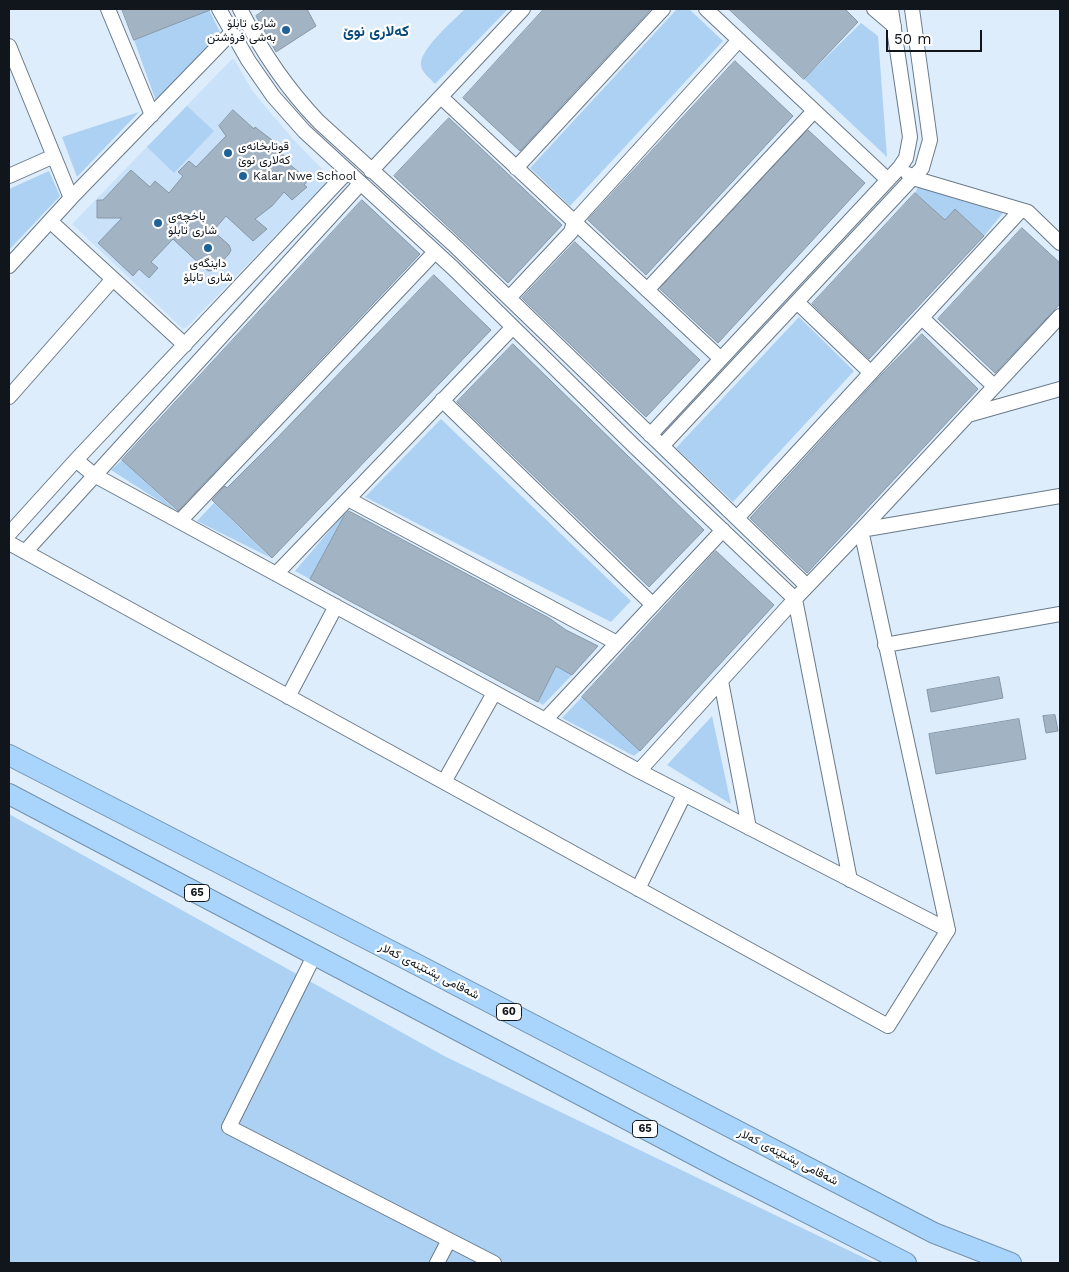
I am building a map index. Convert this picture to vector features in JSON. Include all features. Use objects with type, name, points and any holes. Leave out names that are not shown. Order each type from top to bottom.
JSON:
[{"type":"highway","name":"شەقامی پشتێنەی کەلار","points":[[9,756],[416,964],[934,1233],[1011,1263]]},
{"type":"highway","name":"65","points":[[9,794],[725,1171],[906,1263]]},
{"type":"street","points":[[108,9],[152,115]]},
{"type":"street","points":[[219,9],[248,60],[264,83],[299,125],[347,172],[435,252],[795,599],[850,880]]},
{"type":"street","points":[[240,9],[279,74],[301,103],[319,122],[453,244],[807,586]]},
{"type":"street","points":[[371,171],[524,9]]},
{"type":"street","points":[[516,168],[663,9]]},
{"type":"street","points":[[706,9],[888,180]]},
{"type":"street","points":[[874,9],[894,26]]},
{"type":"street","points":[[650,435],[888,180],[906,158],[910,137],[891,9]]},
{"type":"street","points":[[662,446],[922,168],[930,140],[912,9]]},
{"type":"street","points":[[9,266],[71,198],[231,33]]},
{"type":"street","points":[[509,298],[571,232],[574,222],[739,40]]},
{"type":"street","points":[[9,46],[13,67],[71,198]]},
{"type":"street","points":[[264,83],[279,74]]},
{"type":"street","points":[[441,97],[721,360]]},
{"type":"street","points":[[647,290],[814,111]]},
{"type":"street","points":[[9,176],[54,156]]},
{"type":"street","points":[[900,167],[913,178],[1028,212],[1060,243]]},
{"type":"street","points":[[9,534],[76,460],[347,172]]},
{"type":"street","points":[[24,552],[360,184]]},
{"type":"street","points":[[737,518],[1021,210]]},
{"type":"street","points":[[50,221],[185,345]]},
{"type":"street","points":[[832,240],[844,252]]},
{"type":"street","points":[[180,521],[435,252]]},
{"type":"street","points":[[9,397],[113,279]]},
{"type":"street","points":[[797,302],[871,373]]},
{"type":"street","points":[[639,771],[807,586],[1060,316]]},
{"type":"street","points":[[922,318],[994,386]]},
{"type":"street","points":[[276,574],[512,327]]},
{"type":"street","points":[[968,415],[1060,389]]},
{"type":"street","points":[[442,400],[653,605]]},
{"type":"street","points":[[76,460],[94,475],[639,771],[948,930]]},
{"type":"street","points":[[861,530],[1060,496]]},
{"type":"street","points":[[348,499],[617,643]]},
{"type":"street","points":[[545,720],[723,530]]},
{"type":"street","points":[[9,543],[888,1026],[948,930],[861,530]]},
{"type":"street","points":[[288,697],[336,606]]},
{"type":"street","points":[[885,645],[1060,614]]},
{"type":"street","points":[[720,681],[748,828]]},
{"type":"street","points":[[444,782],[494,692]]},
{"type":"street","points":[[638,889],[684,795]]},
{"type":"street","points":[[315,954],[229,1127],[494,1263]]},
{"type":"street","points":[[437,1263],[449,1240]]},
{"type":"shaded area","points":[[465,9],[508,9],[435,84],[422,70],[421,65],[425,51]]},
{"type":"shaded area","points":[[677,9],[689,9],[723,41],[570,206],[530,168]]},
{"type":"shaded area","points":[[209,10],[221,34],[156,101],[134,40]]},
{"type":"shaded area","points":[[861,23],[878,36],[887,157],[804,79]]},
{"type":"shaded area","points":[[234,59],[252,90],[264,105],[294,140],[331,178],[183,329],[72,224]]},
{"type":"shaded area","points":[[187,106],[214,131],[174,173],[147,147]]},
{"type":"shaded area","points":[[139,112],[77,177],[62,137]]},
{"type":"shaded area","points":[[49,171],[60,196],[9,250],[9,189]]},
{"type":"shaded area","points":[[918,187],[1003,213],[984,236],[955,209],[945,220],[915,193]]},
{"type":"shaded area","points":[[799,317],[854,371],[733,502],[676,448]]},
{"type":"shaded area","points":[[441,419],[631,601],[611,622],[365,497]]},
{"type":"shaded area","points":[[122,460],[180,514],[111,470]]},
{"type":"shaded area","points":[[214,503],[271,558],[197,521]]},
{"type":"shaded area","points":[[347,510],[310,579],[295,571]]},
{"type":"shaded area","points":[[556,666],[572,675],[543,705],[538,702]]},
{"type":"shaded area","points":[[582,697],[640,751],[634,756],[562,718]]},
{"type":"shaded area","points":[[712,716],[731,804],[667,765]]},
{"type":"shaded area","points":[[9,814],[446,1057],[875,1263],[9,1263]]},
{"type":"building","points":[[122,9],[210,9],[210,10],[134,40]]},
{"type":"building","name":"شاری تابلۆ بەشی فرۆشتن","points":[[266,9],[307,9],[316,26],[276,52],[256,16]]},
{"type":"building","points":[[544,9],[651,9],[520,151],[463,98]]},
{"type":"building","points":[[729,9],[845,9],[858,22],[804,79]]},
{"type":"building","points":[[735,61],[793,116],[646,275],[588,220]]},
{"type":"building","points":[[233,110],[254,129],[255,127],[272,140],[277,149],[290,161],[288,163],[308,180],[304,185],[307,187],[292,200],[284,192],[272,206],[255,219],[267,229],[253,241],[226,216],[213,231],[229,245],[231,250],[214,270],[209,271],[205,269],[173,239],[151,262],[158,268],[149,278],[139,269],[133,276],[98,243],[122,218],[97,218],[97,200],[103,200],[131,170],[150,187],[155,181],[169,193],[183,176],[178,172],[189,161],[196,167],[226,136],[219,126]]},
{"type":"building","points":[[449,118],[562,225],[508,283],[394,176]]},
{"type":"building","points":[[808,130],[865,183],[718,343],[660,289]]},
{"type":"building","points":[[915,193],[945,220],[955,209],[984,236],[869,359],[812,304]]},
{"type":"building","points":[[362,200],[420,254],[178,511],[122,460]]},
{"type":"building","points":[[1022,228],[1060,263],[1060,304],[995,373],[938,319]]},
{"type":"building","points":[[575,242],[700,360],[646,417],[522,298]]},
{"type":"building","points":[[434,275],[491,330],[272,558],[212,500],[225,486],[227,488],[277,438]]},
{"type":"building","points":[[922,334],[978,389],[807,573],[750,518],[879,377]]},
{"type":"building","points":[[513,344],[704,530],[649,587],[457,402]]},
{"type":"building","points":[[349,511],[598,646],[572,675],[556,666],[538,702],[346,599],[310,579],[344,516]]},
{"type":"building","points":[[716,551],[774,605],[640,751],[582,697]]},
{"type":"building","points":[[999,677],[1003,698],[931,712],[927,690]]},
{"type":"building","points":[[1055,715],[1058,731],[1046,733],[1043,716]]},
{"type":"building","points":[[1019,719],[1026,759],[936,774],[929,734]]},
{"type":"place","name":"شاری تابلۆ بەشی فرۆشتن","points":[[286,30]]},
{"type":"place","name":"قوتابخانەی کەلاری نوێ","points":[[228,153]]},
{"type":"place","name":"Kalar Nwe School","points":[[243,176]]},
{"type":"place","name":"باخچەی شاری تابلۆ","points":[[158,223]]},
{"type":"place","name":"داینگەی شاری تابلۆ","points":[[208,248]]},
{"type":"district","name":"کەلاری نوێ","points":[[376,32]]}]
